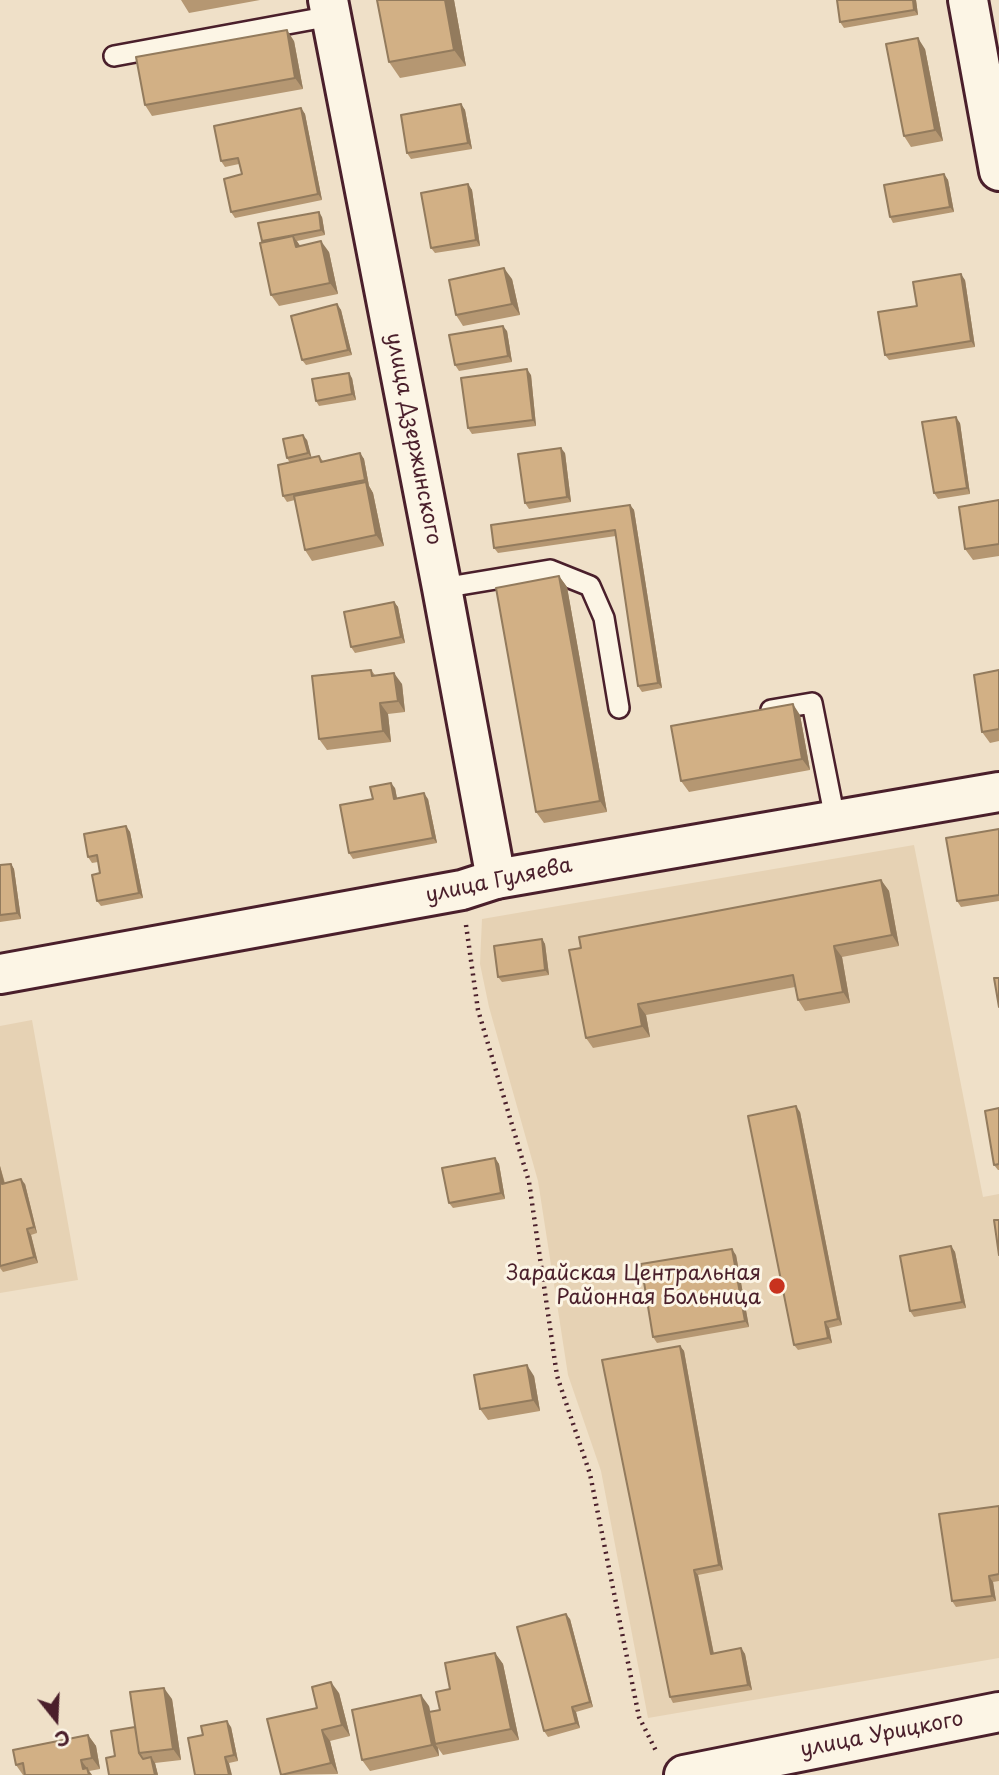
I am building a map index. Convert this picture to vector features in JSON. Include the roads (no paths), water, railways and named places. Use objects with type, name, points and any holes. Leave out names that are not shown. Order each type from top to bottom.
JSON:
[{"type":"street","points":[[968,0],[999,171]]},
{"type":"street","name":"улица Дзержинского","points":[[330,8],[442,588],[479,885]]},
{"type":"street","name":"улица Гуляева","points":[[0,974],[835,819],[999,792]]},
{"type":"street","name":"улица Урицкого","points":[[673,1769],[999,1712]]},
{"type":"lane","points":[[114,56],[330,8]]},
{"type":"lane","points":[[442,588],[550,570],[590,586],[604,618],[619,708]]},
{"type":"lane","points":[[751,714],[812,703],[835,819]]},
{"type":"place","name":"Зарайская Центральная Районная Больница","points":[[777,1286]]}]
